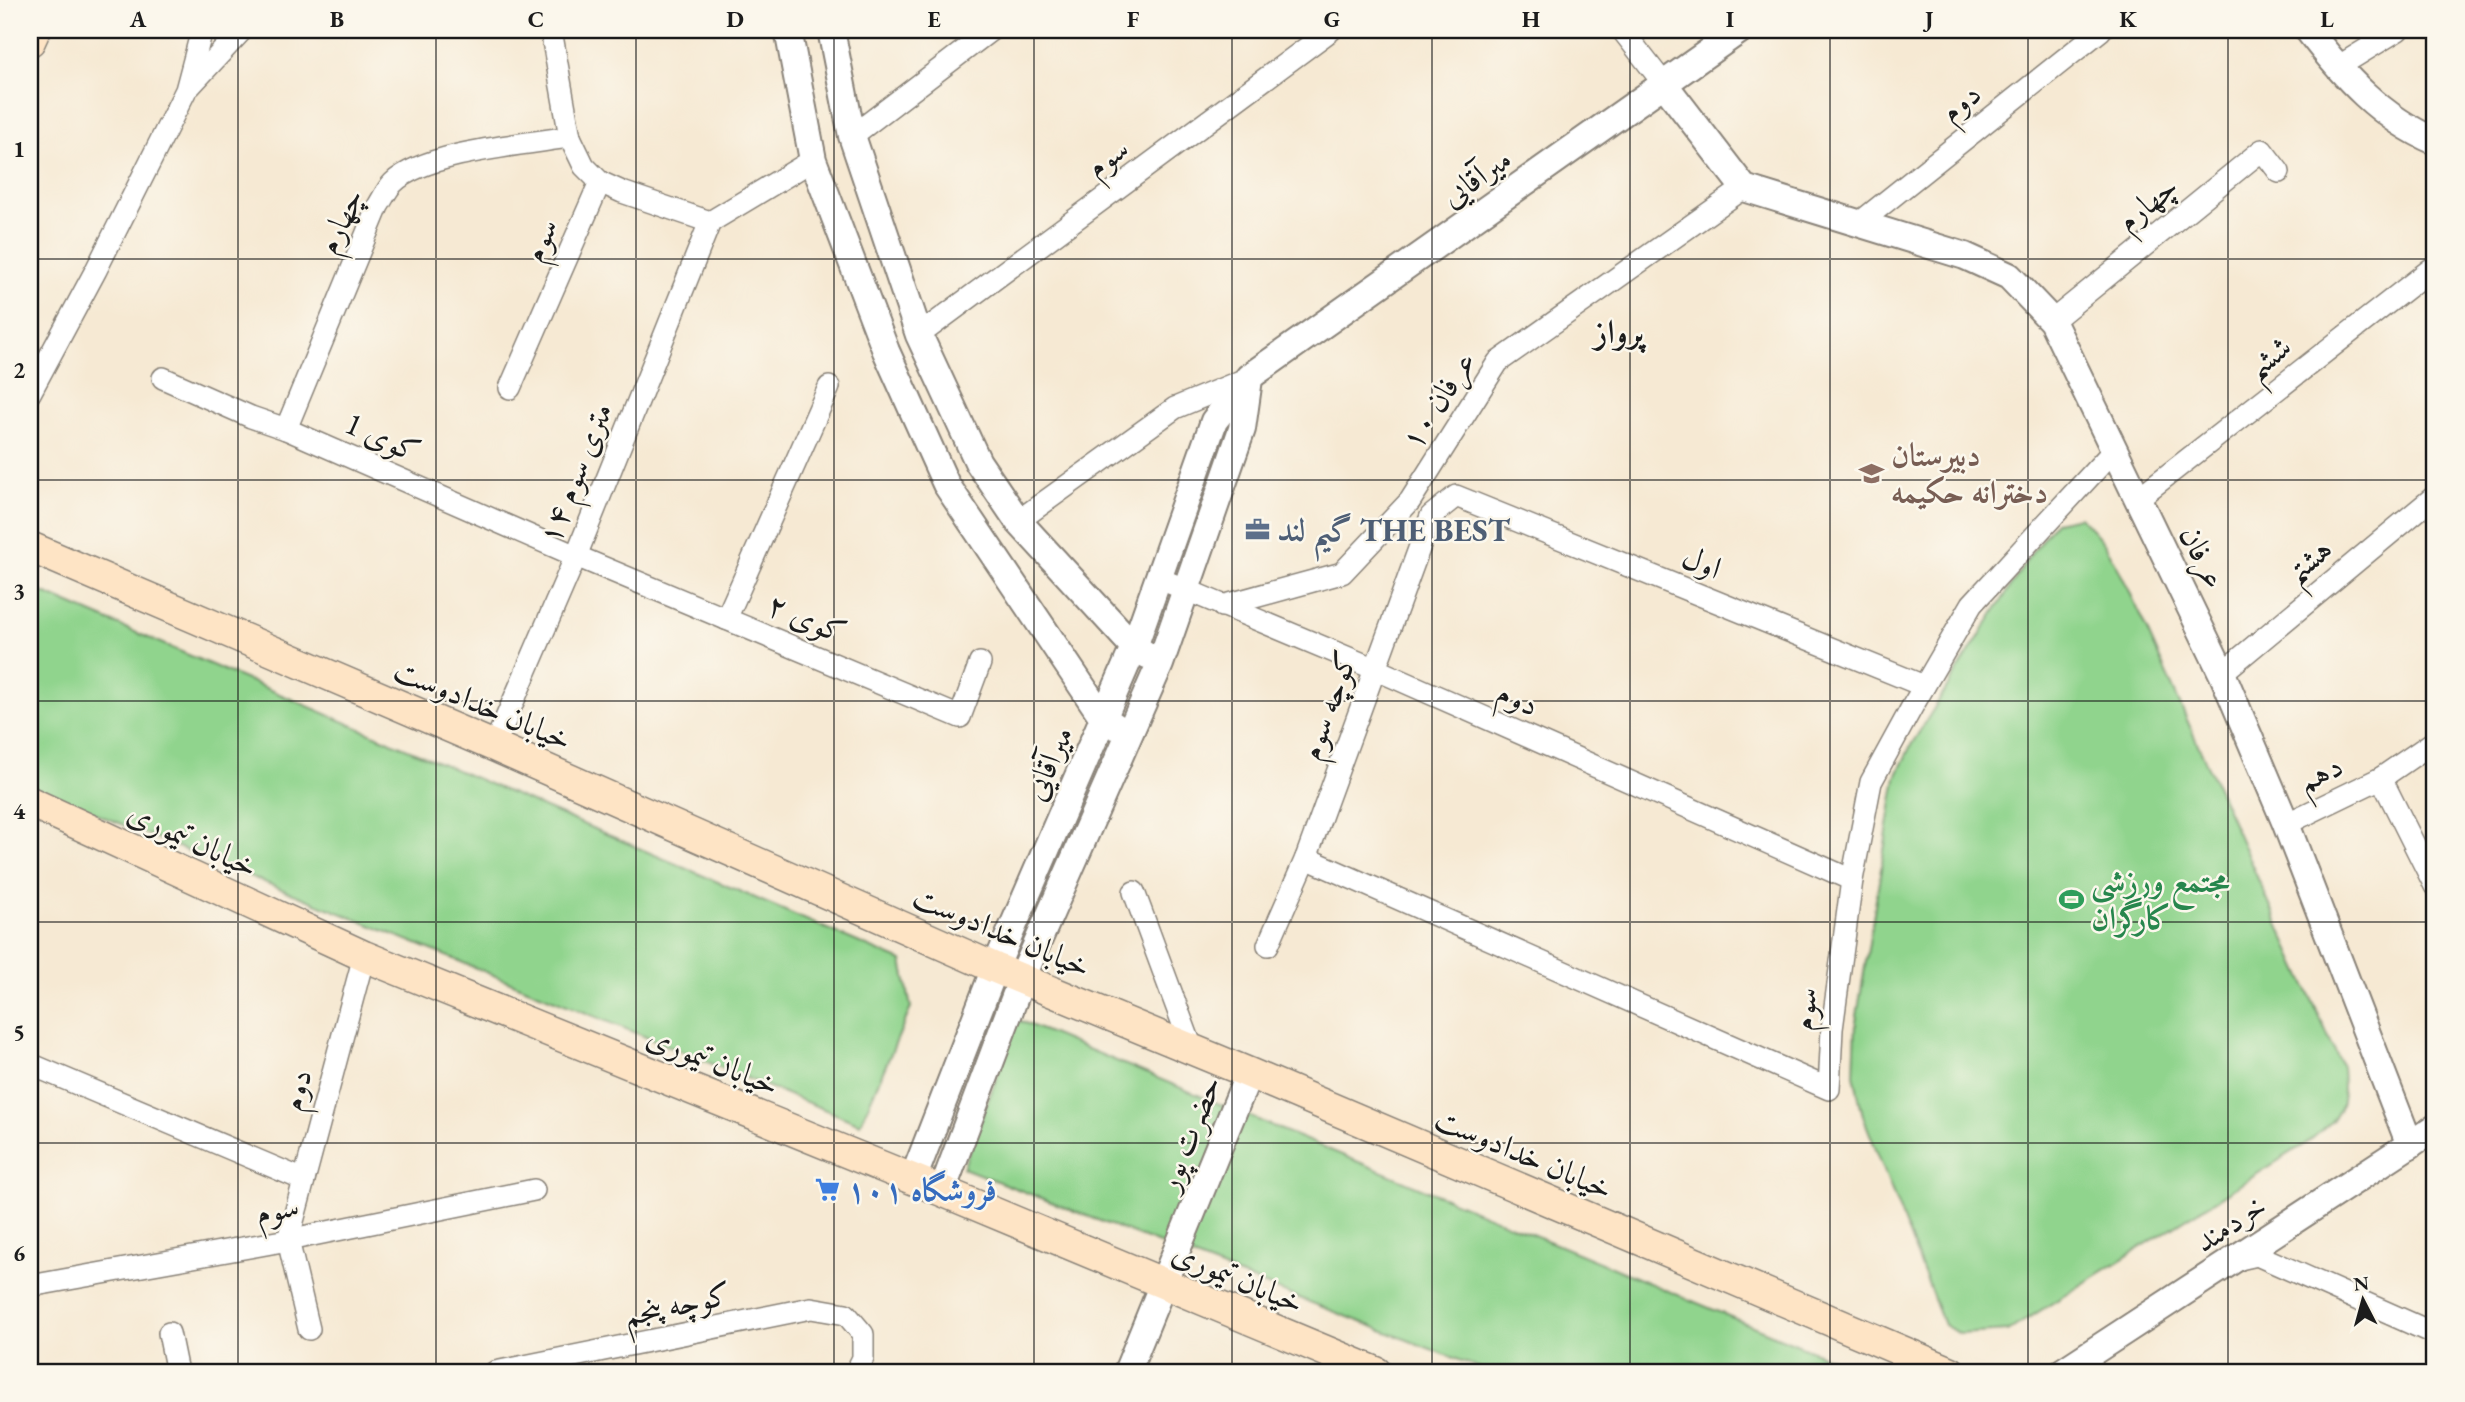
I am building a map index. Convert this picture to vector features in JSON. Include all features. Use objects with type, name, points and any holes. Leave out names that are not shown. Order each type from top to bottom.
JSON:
[{"type":"main road","points":[[30,41],[35,30]]},
{"type":"main road","name":"خیابان خدادوست","points":[[30,547],[494,746],[1008,973],[1951,1372]]},
{"type":"main road","name":"خیابان تیموری","points":[[30,802],[364,956],[913,1179],[1376,1372]]},
{"type":"street","points":[[30,393],[96,270],[186,90],[202,30]]},
{"type":"street","points":[[186,90],[242,30]]},
{"type":"street","points":[[551,30],[570,137],[584,166],[600,182],[709,222],[813,160]]},
{"type":"street","points":[[788,30],[813,160],[886,351],[946,484],[1104,719],[1129,734]]},
{"type":"street","points":[[831,30],[852,136],[919,334],[978,462],[1018,521],[1134,647],[1160,664]]},
{"type":"street","points":[[852,136],[991,30]]},
{"type":"street","name":"سوم","points":[[919,334],[1331,30]]},
{"type":"street","points":[[1622,30],[1744,187]]},
{"type":"street","name":"میرآقایی","points":[[942,1191],[1008,973],[1134,647],[1214,421],[1250,377],[1740,30]]},
{"type":"street","name":"دوم","points":[[1858,224],[2101,30]]},
{"type":"street","points":[[2308,30],[2336,68],[2361,92],[2409,130],[2435,141]]},
{"type":"street","points":[[2336,68],[2398,30]]},
{"type":"street","name":"چهارم","points":[[286,429],[378,206],[394,183],[414,169],[445,158],[570,137]]},
{"type":"street","name":"چهارم","points":[[2052,321],[2262,150],[2278,172]]},
{"type":"street","name":"سوم","points":[[510,388],[600,182]]},
{"type":"street","name":"عرفان","points":[[1744,187],[1965,256],[2009,276],[2052,321],[2221,673],[2286,824],[2410,1145]]},
{"type":"street","name":"عرفان ۱۰","points":[[1222,606],[1342,573],[1410,501],[1498,362],[1744,187]]},
{"type":"street","name":"۱۴ متری سوم","points":[[494,746],[576,556],[709,222]]},
{"type":"street","name":"ششم","points":[[2137,499],[2431,269],[2435,276]]},
{"type":"street","points":[[1018,521],[1175,408],[1250,377]]},
{"type":"street","name":"میرآقایی","points":[[913,1179],[1008,973],[1129,734],[1160,664],[1242,429],[1250,377]]},
{"type":"street","name":"کوی 1","points":[[163,378],[576,556]]},
{"type":"street","points":[[726,619],[829,387]]},
{"type":"street","name":"سوم","points":[[1306,858],[1829,1089],[1832,1029],[1852,880],[1871,782],[1972,604],[2114,450]]},
{"type":"street","name":"اول","points":[[1456,496],[1924,686]]},
{"type":"street","name":"کوچه سوم","points":[[1268,945],[1306,858],[1431,516],[1456,496]]},
{"type":"street","name":"هشتم","points":[[2221,673],[2435,496]]},
{"type":"street","name":"کوی ۲","points":[[576,556],[960,717],[980,663]]},
{"type":"street","name":"دوم","points":[[1158,578],[1374,669],[1852,880]]},
{"type":"street","name":"دهم","points":[[2286,824],[2381,778],[2435,741]]},
{"type":"street","name":"دهم","points":[[2381,778],[2435,886]]},
{"type":"street","points":[[1134,892],[1193,1051]]},
{"type":"street","name":"دوم","points":[[288,1240],[364,956]]},
{"type":"street","points":[[30,1064],[304,1180]]},
{"type":"street","name":"حضرت پور","points":[[1127,1372],[1249,1073]]},
{"type":"street","name":"خردمند","points":[[2062,1372],[2435,1128]]},
{"type":"street","name":"سوم","points":[[30,1286],[288,1240],[534,1190]]},
{"type":"street","points":[[288,1240],[309,1329]]},
{"type":"street","points":[[2233,1261],[2257,1255],[2435,1334]]},
{"type":"street","name":"کوچه پنجم","points":[[495,1372],[811,1308],[846,1314],[863,1334],[863,1358],[856,1372]]},
{"type":"street","points":[[169,1333],[177,1372]]},
{"type":"green space","name":"مجتمع ورزشی کارگران","points":[[2079,517],[2103,542],[2129,590],[2342,1067],[2342,1103],[2328,1125],[2308,1142],[2008,1331],[1960,1334],[1944,1325],[1863,1116],[1854,1075],[1856,1022],[1896,777],[1911,745],[2029,557],[2055,522]]},
{"type":"green space","points":[[30,587],[902,961],[911,1008],[860,1124],[30,787]]},
{"type":"green space","points":[[1018,1020],[1863,1372],[1490,1372],[963,1168]]},
{"type":"place","name":"دبیرستان دخترانه حکیمه","points":[[1871,473]]},
{"type":"place","name":"گیم لند THE BEST","points":[[1257,530]]},
{"type":"place","name":"مجتمع ورزشی کارگران","points":[[2071,899]]},
{"type":"place","name":"فروشگاه ۱۰۱","points":[[827,1190]]},
{"type":"district","name":"پرواز","points":[[1619,331]]}]
